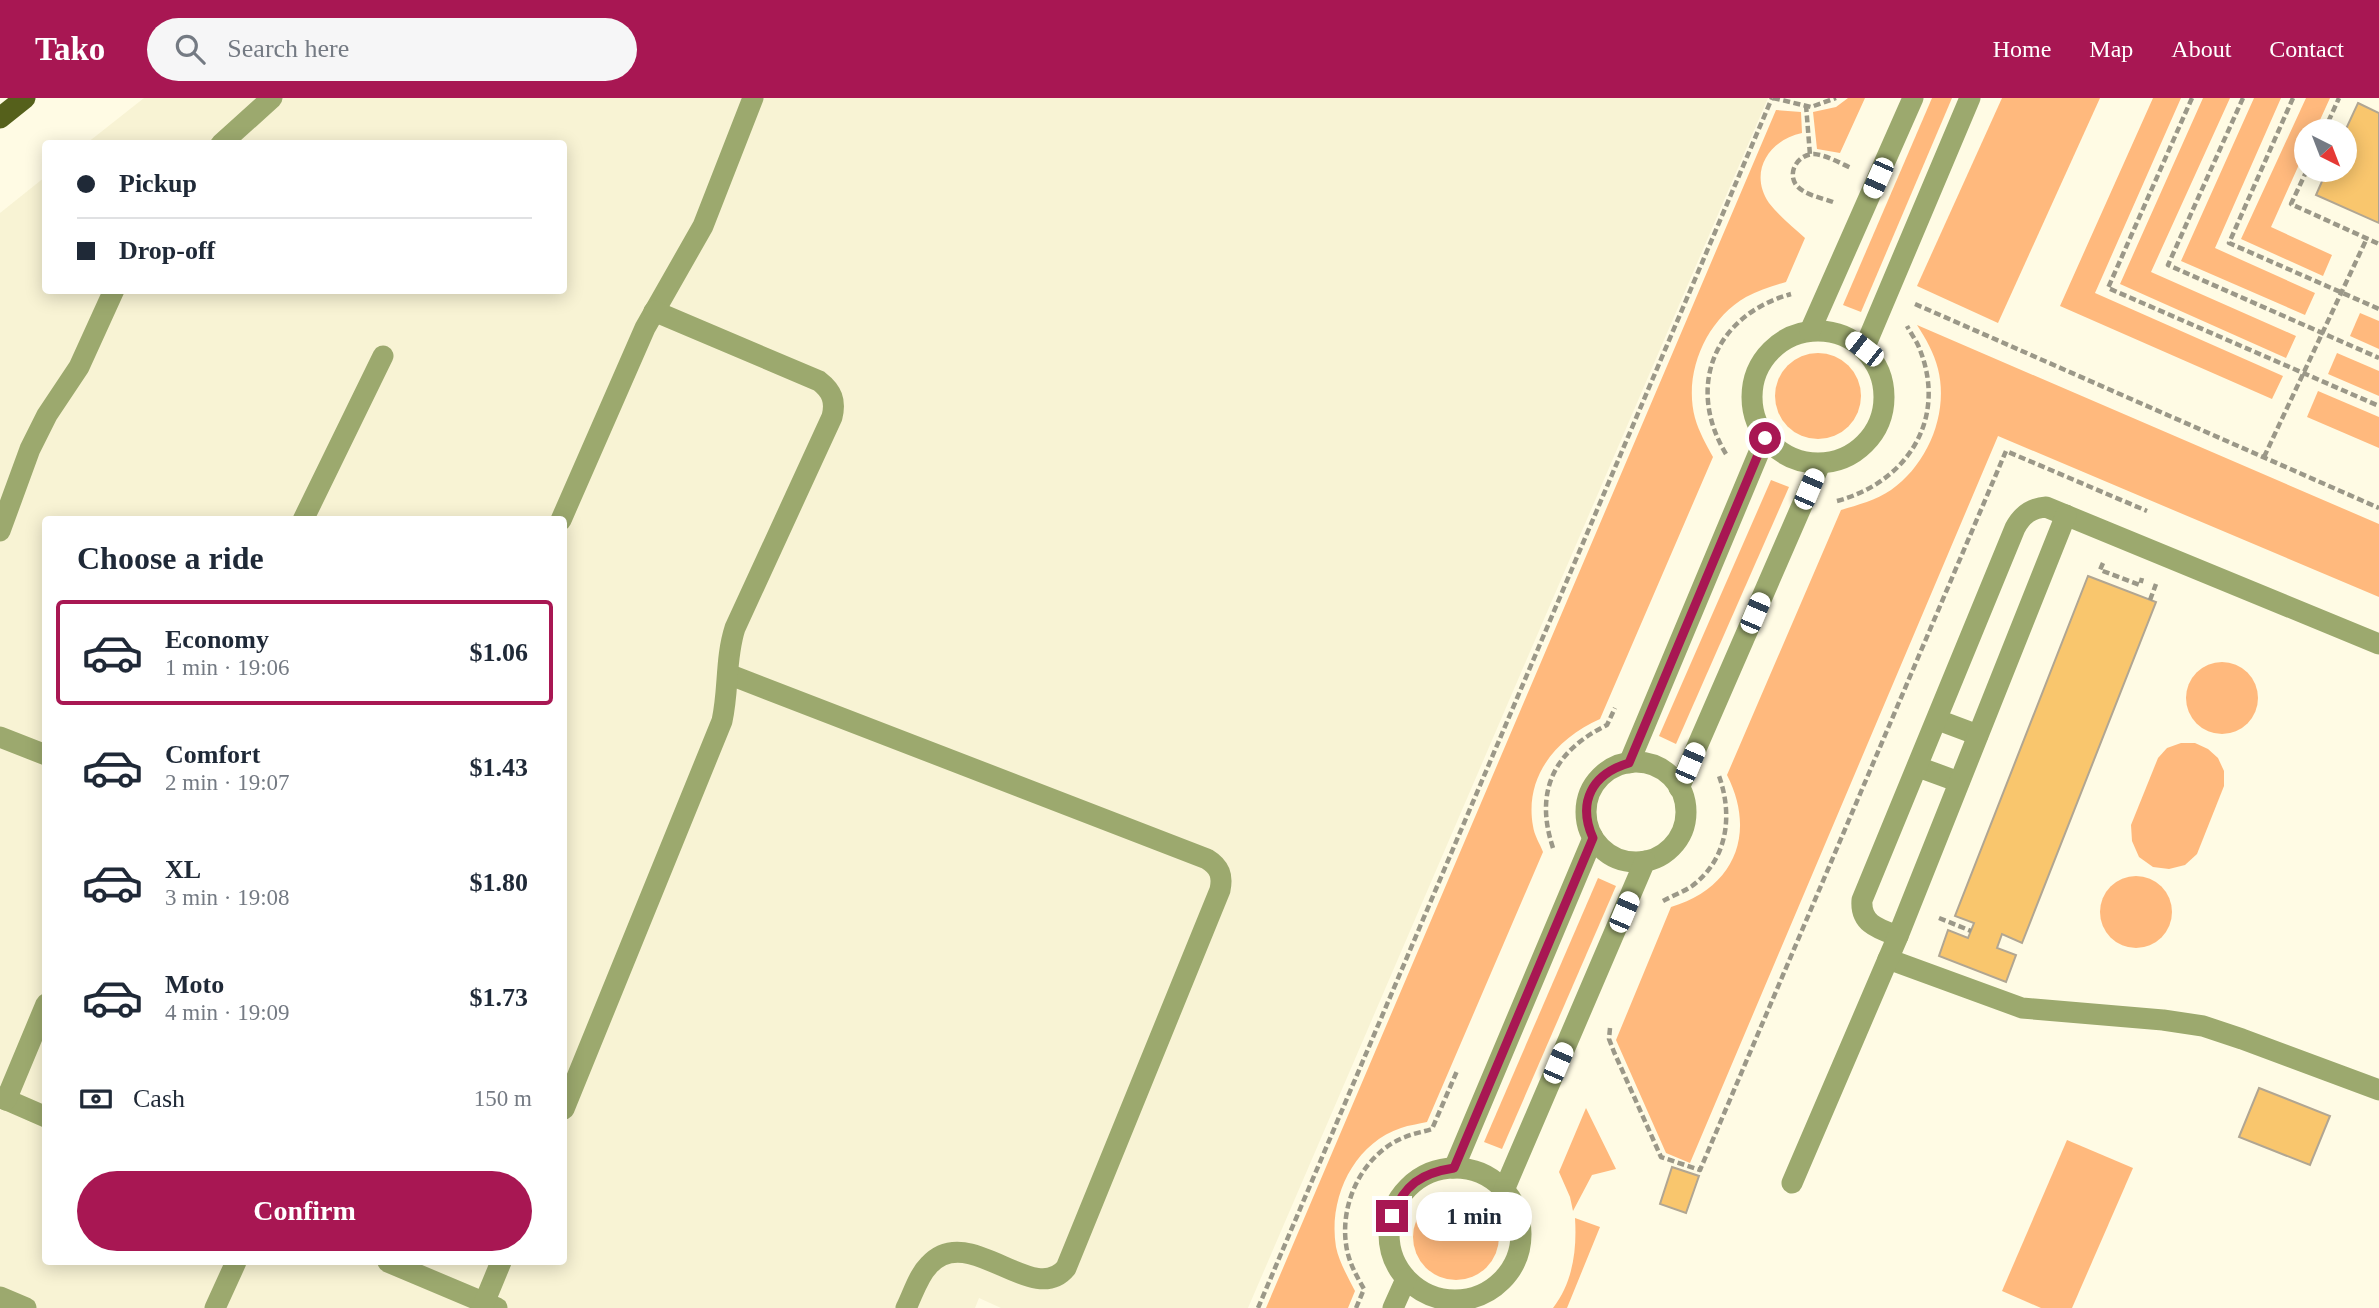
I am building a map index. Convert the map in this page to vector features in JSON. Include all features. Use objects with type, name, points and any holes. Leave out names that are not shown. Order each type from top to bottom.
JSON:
[{"type":"main road","points":[[0,118],[25,98]]},
{"type":"lane","points":[[225,140],[272,98]]},
{"type":"lane","points":[[563,516],[654,312],[703,226],[753,98]]},
{"type":"lane","points":[[1810,331],[1913,98]]},
{"type":"lane","points":[[1864,349],[1970,98]]},
{"type":"lane","points":[[0,531],[30,449],[47,415],[79,367],[112,294]]},
{"type":"lane","points":[[567,1102],[722,721],[730,644],[735,628],[835,406],[833,396],[819,381],[654,312]]},
{"type":"lane","points":[[1810,331],[1840,334],[1864,349],[1876,365],[1883,383],[1884,402],[1880,421],[1870,438],[1856,451],[1839,460],[1820,464],[1789,457],[1776,449],[1765,438],[1755,420],[1751,401],[1754,380],[1762,362],[1774,347],[1791,337],[1810,331]]},
{"type":"lane","points":[[305,516],[383,356]]},
{"type":"lane","points":[[1629,763],[1765,438]]},
{"type":"lane","points":[[1679,788],[1820,464]]},
{"type":"lane","points":[[1898,936],[1870,924],[1861,909],[1862,900],[2020,519],[2036,508],[2046,507],[2379,645]]},
{"type":"lane","points":[[1792,1182],[1898,936],[2066,515]]},
{"type":"lane","points":[[728,674],[1208,859],[1215,863],[1220,871],[1220,890],[1061,1275],[1054,1280],[1037,1282],[966,1254],[946,1254],[929,1264],[906,1308]]},
{"type":"lane","points":[[1938,720],[1978,735]]},
{"type":"lane","points":[[0,737],[42,753]]},
{"type":"lane","points":[[1629,763],[1653,765],[1672,778],[1679,788],[1684,800],[1685,814],[1678,839],[1658,857],[1645,862],[1621,861],[1600,848],[1593,838],[1587,825],[1588,798],[1603,774],[1615,767],[1629,763]]},
{"type":"lane","points":[[1918,767],[1959,782]]},
{"type":"lane","points":[[1454,1168],[1593,838]]},
{"type":"lane","points":[[1504,1190],[1645,862]]},
{"type":"lane","points":[[1888,959],[2022,1008],[2203,1026],[2379,1090]]},
{"type":"lane","points":[[42,1013],[3,1098],[42,1115]]},
{"type":"lane","points":[[1454,1168],[1481,1173],[1504,1190],[1514,1205],[1520,1222],[1521,1241],[1517,1258],[1507,1275],[1494,1288],[1457,1304],[1430,1296],[1406,1279],[1390,1250],[1389,1233],[1398,1200],[1408,1188],[1437,1170],[1454,1168]]},
{"type":"lane","points":[[215,1308],[235,1265]]},
{"type":"lane","points":[[394,1265],[488,1306],[500,1265]]},
{"type":"lane","points":[[1393,1308],[1406,1279]]},
{"type":"lane","points":[[0,1297],[26,1308]]},
{"type":"path","points":[[1258,1308],[1773,98],[1811,107],[1836,98]]},
{"type":"path","points":[[2192,98],[2108,288],[2379,406]]},
{"type":"path","points":[[2242,98],[2168,265],[2379,358]]},
{"type":"path","points":[[2293,98],[2229,243],[2379,309]]},
{"type":"path","points":[[2329,119],[2339,98]]},
{"type":"path","points":[[1806,105],[1810,155]]},
{"type":"path","points":[[1842,205],[1806,192],[1795,183],[1795,165],[1804,156],[1810,155],[1822,156],[1857,170]]},
{"type":"path","points":[[2301,182],[2291,204],[2379,244]]},
{"type":"path","points":[[1828,214],[1833,202]]},
{"type":"path","points":[[2264,457],[2367,238]]},
{"type":"path","points":[[1888,293],[2379,508]]},
{"type":"path","points":[[1835,502],[1859,495],[1881,483],[1900,467],[1914,446],[1924,423],[1928,398],[1927,373],[1920,349],[1888,293]]},
{"type":"path","points":[[1727,456],[1716,438],[1709,418],[1708,376],[1714,356],[1724,338],[1738,322],[1763,304],[1793,294]]},
{"type":"path","points":[[1610,1025],[1609,1039],[1614,1052],[1661,1157],[1700,1170],[2006,451],[2148,511]]},
{"type":"path","points":[[2150,600],[2155,587]]},
{"type":"path","points":[[1554,850],[1547,830],[1545,808],[1549,786],[1570,748],[1587,734],[1607,725],[1618,700]]},
{"type":"path","points":[[1658,912],[1664,900],[1694,884],[1707,872],[1723,843],[1727,809],[1719,776],[1724,763]]},
{"type":"path","points":[[1356,1308],[1364,1289],[1352,1267],[1346,1245],[1348,1202],[1363,1172],[1385,1148],[1405,1137],[1432,1129],[1460,1066]]},
{"type":"shaded area","points":[[144,98],[1768,98],[1248,1308],[1001,1308],[979,1298],[975,1308],[0,1308],[0,213],[42,179],[42,294],[567,294],[567,140],[91,140]]},
{"type":"shaded area","points":[[1848,98],[1865,98],[1840,153],[1817,149],[1813,112],[1836,107]]},
{"type":"shaded area","points":[[1932,98],[1952,98],[1861,312],[1843,305]]},
{"type":"shaded area","points":[[2002,98],[2100,98],[1998,323],[1917,286]]},
{"type":"shaded area","points":[[2153,98],[2181,98],[2095,293],[2283,376],[2272,399],[2060,306]]},
{"type":"shaded area","points":[[2203,98],[2230,98],[2151,272],[2296,336],[2286,358],[2120,284]]},
{"type":"shaded area","points":[[2254,98],[2281,98],[2215,248],[2315,293],[2305,315],[2181,261]]},
{"type":"shaded area","points":[[2306,98],[2330,98],[2320,119],[2296,119]]},
{"type":"shaded area","points":[[1776,110],[1801,112],[1802,133],[1780,143],[1765,159],[1761,180],[1763,191],[1773,208],[1805,238],[1786,282],[1746,297],[1732,307],[1719,319],[1701,349],[1692,383],[1692,401],[1695,418],[1713,457],[1600,719],[1584,727],[1558,748],[1539,775],[1532,808],[1534,829],[1543,852],[1427,1122],[1404,1127],[1384,1136],[1369,1147],[1357,1160],[1340,1192],[1336,1210],[1336,1247],[1355,1291],[1348,1308],[1266,1308]]},
{"type":"shaded area","points":[[2294,124],[2294,176],[2271,227],[2332,255],[2323,276],[2241,239]]},
{"type":"shaded area","points":[[2360,313],[2379,321],[2379,349],[2350,336]]},
{"type":"shaded area","points":[[1917,325],[2379,524],[2379,597],[1998,436],[1690,1163],[1666,1153],[1616,1040],[1671,907],[1711,887],[1734,856],[1739,838],[1740,818],[1736,797],[1727,775],[1841,510],[1891,490],[1916,466],[1932,436],[1938,420],[1941,386],[1934,357]]},
{"type":"shaded area","points":[[1818,353],[1834,357],[1848,366],[1857,380],[1861,396],[1857,412],[1848,426],[1834,435],[1818,439],[1802,435],[1788,426],[1779,412],[1775,396],[1779,380],[1788,366],[1802,357]]},
{"type":"shaded area","points":[[2337,353],[2379,371],[2379,396],[2328,374]]},
{"type":"shaded area","points":[[2318,391],[2379,417],[2379,448],[2307,417]]},
{"type":"shaded area","points":[[1771,480],[1789,487],[1676,744],[1659,736]]},
{"type":"shaded area","points":[[2222,662],[2242,668],[2252,678],[2258,698],[2252,718],[2242,728],[2222,734],[2202,728],[2192,718],[2186,698],[2192,678],[2202,668]]},
{"type":"shaded area","points":[[2181,743],[2195,743],[2218,758],[2224,771],[2224,786],[2197,854],[2185,865],[2169,869],[2153,867],[2139,857],[2132,841],[2131,825],[2158,758],[2167,748]]},
{"type":"shaded area","points":[[2136,876],[2156,882],[2166,892],[2172,912],[2166,932],[2156,942],[2136,948],[2116,942],[2106,932],[2100,912],[2106,892],[2116,882]]},
{"type":"shaded area","points":[[1598,878],[1616,886],[1502,1149],[1484,1142]]},
{"type":"shaded area","points":[[1586,1108],[1616,1169],[1592,1175],[1573,1211],[1559,1172]]},
{"type":"shaded area","points":[[2067,1140],[2133,1168],[2072,1308],[2041,1308],[2002,1291]]},
{"type":"shaded area","points":[[1456,1194],[1472,1198],[1486,1207],[1495,1221],[1499,1237],[1495,1253],[1486,1267],[1472,1276],[1456,1280],[1440,1276],[1426,1267],[1417,1253],[1413,1237],[1417,1221],[1426,1207],[1440,1198]]},
{"type":"shaded area","points":[[1575,1218],[1600,1227],[1567,1308],[1553,1308],[1565,1287],[1572,1265]]},
{"type":"building","points":[[2358,103],[2379,113],[2379,223],[2316,195],[2322,182],[2357,182],[2357,119],[2351,119]]},
{"type":"building","points":[[2088,576],[2156,602],[2022,943],[2002,934],[1997,948],[2016,955],[2006,982],[1939,956],[1948,930],[1968,938],[1974,923],[1955,916]]},
{"type":"building","points":[[2259,1088],[2330,1116],[2310,1165],[2239,1137]]},
{"type":"building","points":[[1672,1167],[1699,1176],[1686,1213],[1660,1204]]},
{"type":"route","points":[[1392,1216],[1398,1200],[1422,1177],[1437,1170],[1454,1168],[1593,838],[1587,825],[1588,798],[1603,774],[1629,763],[1765,438]]}]
